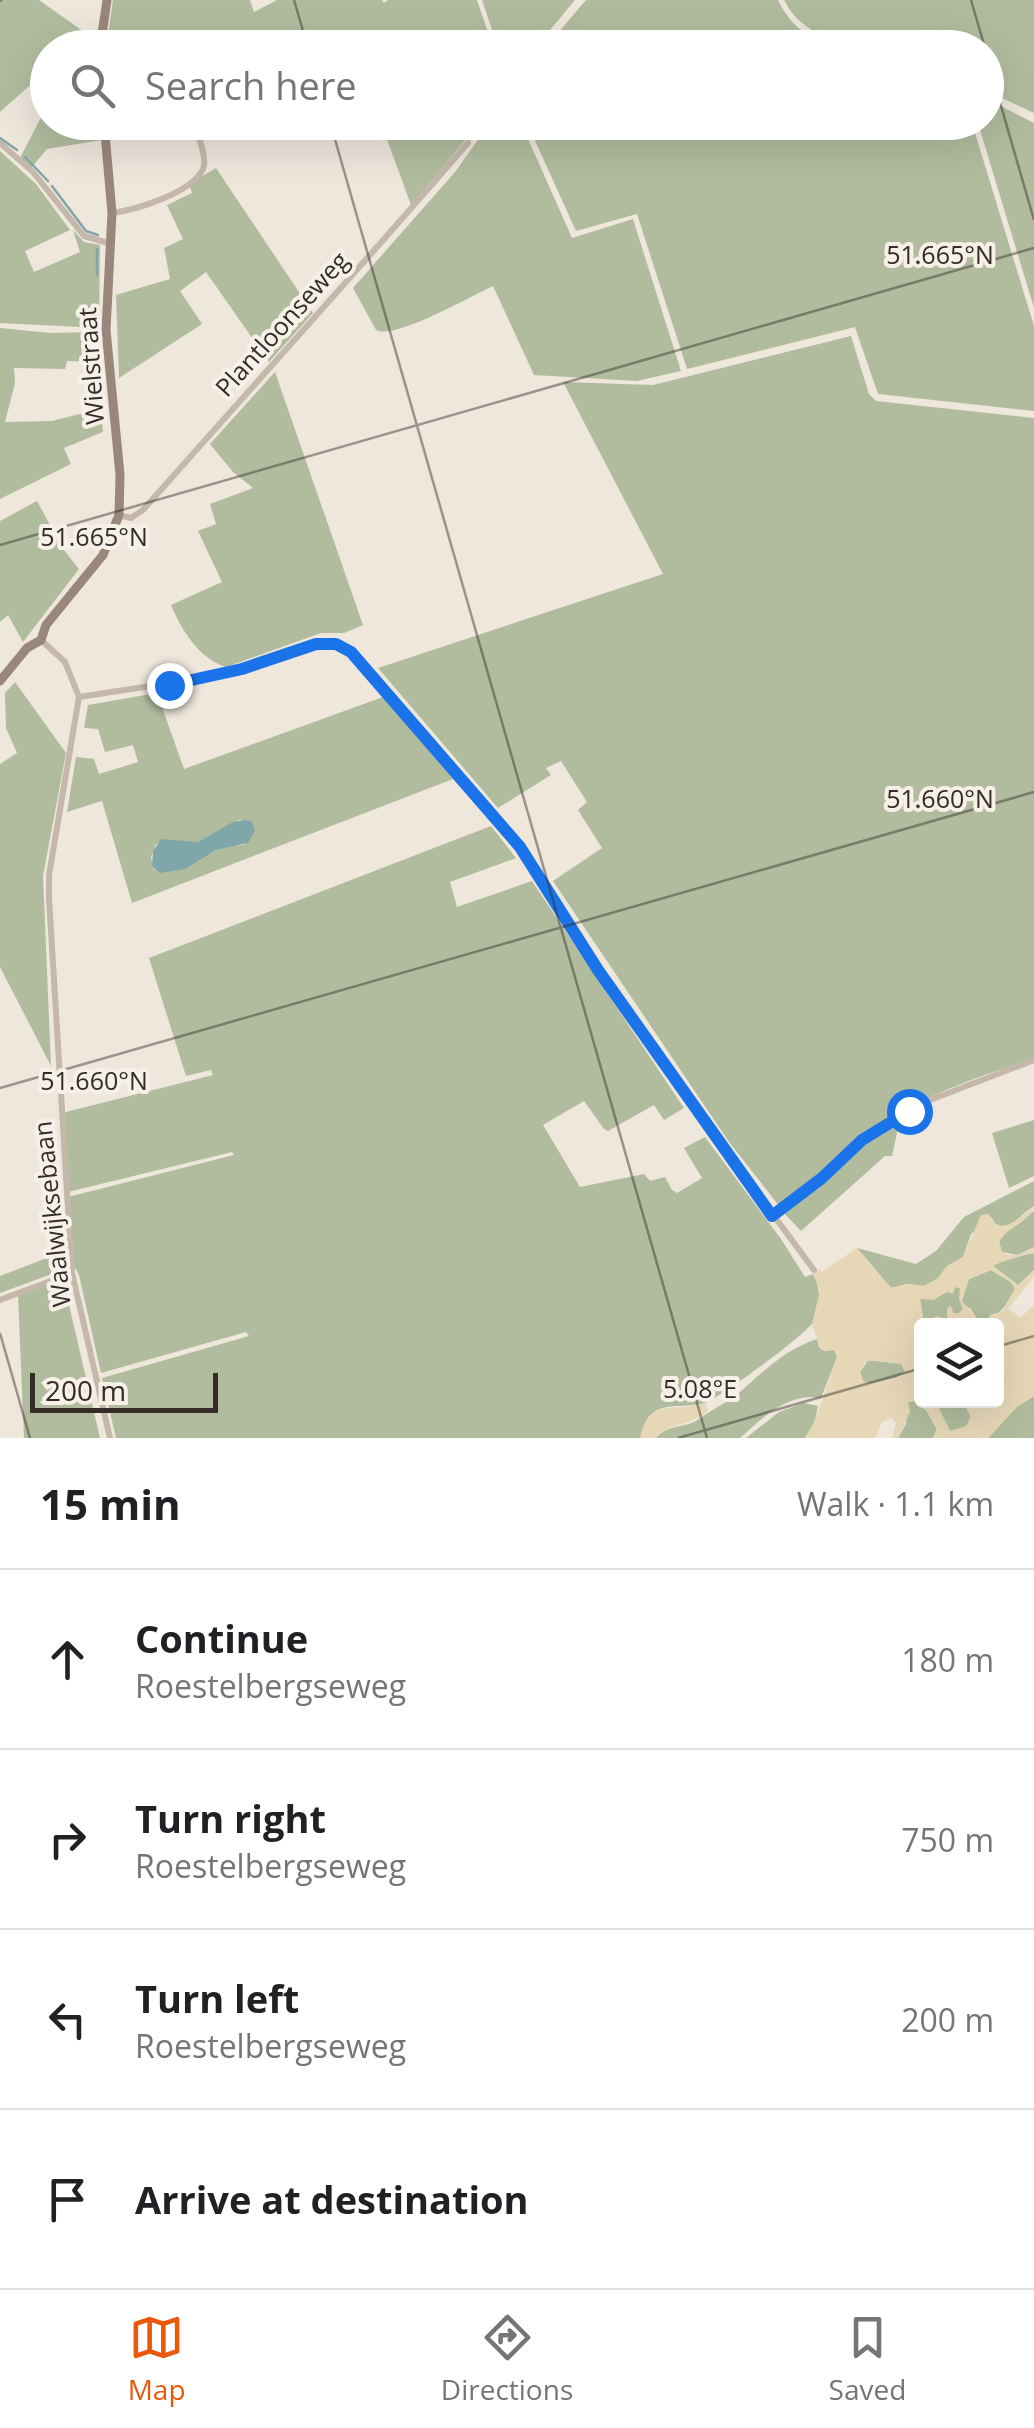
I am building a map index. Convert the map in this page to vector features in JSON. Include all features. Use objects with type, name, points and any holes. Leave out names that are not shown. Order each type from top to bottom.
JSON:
[{"type":"street","points":[[103,30],[108,0]]},
{"type":"street","name":"Wielstraat","points":[[106,140],[112,213],[106,330],[120,475],[119,515]]},
{"type":"street","points":[[112,213],[163,199],[201,172],[204,162],[198,140]]},
{"type":"street","points":[[0,143],[33,172],[84,236],[108,243]]},
{"type":"street","name":"Plantloonseweg","points":[[119,515],[131,518],[143,510],[468,143]]},
{"type":"street","points":[[0,681],[27,648],[41,640],[46,625],[102,555],[119,515]]},
{"type":"street","points":[[41,640],[65,662],[79,697],[222,675],[316,644],[336,644],[351,652],[520,847],[650,1045],[814,1270]]},
{"type":"street","name":"Waalwijksebaan","points":[[79,697],[48,888],[72,1273],[110,1438]]},
{"type":"street","points":[[772,1216],[880,1128],[930,1100],[1034,1060]]},
{"type":"street","points":[[0,1300],[72,1273]]},
{"type":"green space","points":[[0,0],[39,0],[81,30],[30,30],[30,85],[0,112]]},
{"type":"green space","points":[[113,0],[250,0],[254,12],[277,0],[477,0],[487,30],[109,30]]},
{"type":"green space","points":[[482,0],[575,0],[550,30],[492,30]]},
{"type":"green space","points":[[586,0],[778,0],[801,30],[560,30]]},
{"type":"green space","points":[[784,0],[1034,0],[1034,113],[1004,99],[1004,30],[813,30],[799,21]]},
{"type":"green space","points":[[1004,108],[1034,123],[1034,308],[983,140],[1004,140]]},
{"type":"green space","points":[[30,139],[102,140],[47,149],[31,168],[20,158]]},
{"type":"green space","points":[[387,140],[466,140],[411,205]]},
{"type":"green space","points":[[478,140],[529,140],[572,238],[633,219],[681,371],[637,381],[534,375],[493,286],[416,323],[376,330],[353,288],[455,172]]},
{"type":"green space","points":[[535,140],[977,140],[1034,326],[1034,411],[878,394],[855,327],[687,369],[637,214],[576,231]]},
{"type":"green space","points":[[0,151],[36,184],[70,230],[25,251],[34,272],[80,252],[73,230],[84,242],[100,245],[99,328],[0,323]]},
{"type":"green space","points":[[216,168],[313,313],[269,362],[206,272],[180,291],[202,324],[119,378],[116,295],[170,279],[164,248],[183,239],[167,205],[192,193],[189,184]]},
{"type":"green space","points":[[0,328],[97,332],[98,362],[67,361],[65,369],[14,368],[15,383],[5,422],[52,421],[100,409],[103,432],[64,448],[71,464],[0,499]]},
{"type":"green space","points":[[851,336],[869,394],[876,401],[1034,418],[1034,1058],[945,1090],[903,1111],[864,1136],[780,1207],[729,1142],[553,881],[602,848],[578,810],[587,802],[561,761],[546,768],[551,775],[498,808],[378,668],[663,574],[563,382],[653,385]]},
{"type":"green space","points":[[275,372],[363,625],[344,633],[321,633],[226,667],[199,650],[171,605],[222,582],[198,531],[216,524],[210,504],[253,488],[233,472],[210,444]]},
{"type":"green space","points":[[37,501],[63,549],[79,569],[23,642],[8,615],[0,622],[0,521]]},
{"type":"green space","points":[[15,682],[66,753],[43,876],[51,1066],[0,967],[0,764],[17,753],[6,728],[5,693]]},
{"type":"green space","points":[[157,693],[184,769],[383,697],[453,779],[132,903],[102,801],[67,812],[76,757],[94,759],[99,774],[138,762],[133,745],[105,752],[98,729],[84,728],[88,705]],"holes":[[[239,820],[250,821],[246,844],[217,850],[179,869],[154,869],[151,857],[156,844],[198,842]]]},
{"type":"green space","points":[[491,826],[516,858],[450,882],[457,907],[532,881],[684,1108],[664,1120],[654,1105],[608,1131],[584,1101],[543,1125],[580,1187],[644,1174],[650,1181],[665,1177],[677,1193],[702,1178],[684,1148],[705,1137],[805,1277],[813,1274],[819,1295],[816,1318],[784,1349],[716,1397],[700,1404],[654,1412],[646,1420],[640,1438],[116,1438],[102,1378],[249,1336],[246,1332],[101,1373],[79,1275],[72,1262],[68,1197],[234,1155],[232,1152],[68,1192],[62,1113],[213,1075],[211,1070],[186,1076],[149,958]]},
{"type":"green space","points":[[900,1119],[892,1156],[885,1156],[801,1231],[783,1212],[828,1178],[881,1128]]},
{"type":"green space","points":[[1034,1120],[1034,1176],[1009,1188],[992,1133]]},
{"type":"green space","points":[[1034,1181],[1034,1206],[1007,1225],[996,1225],[991,1217],[971,1234],[963,1257],[924,1286],[891,1288],[857,1248],[916,1264],[936,1251],[964,1217]]},
{"type":"green space","points":[[1034,1211],[1034,1247],[1018,1255],[1002,1252],[999,1242],[1005,1232]]},
{"type":"green space","points":[[60,1253],[60,1271],[0,1293],[0,1276]]},
{"type":"green space","points":[[1034,1253],[1034,1270],[1018,1285],[993,1266],[1012,1258]]},
{"type":"green space","points":[[991,1270],[1011,1282],[1015,1289],[1005,1306],[990,1318],[976,1318],[961,1303],[964,1309],[958,1314],[951,1307],[948,1318],[923,1318],[920,1299],[934,1299],[955,1287],[961,1288],[962,1295],[969,1279]]},
{"type":"green space","points":[[63,1279],[100,1438],[24,1438],[18,1295]]},
{"type":"green space","points":[[817,1339],[819,1347],[834,1350],[837,1357],[821,1398],[787,1403],[740,1438],[656,1438],[666,1430],[699,1419],[739,1393],[784,1355]]},
{"type":"green space","points":[[868,1360],[902,1364],[905,1372],[868,1384],[860,1372]]},
{"type":"green space","points":[[1034,1396],[1034,1438],[988,1438],[1017,1407]]},
{"type":"green space","points":[[914,1401],[914,1408],[926,1410],[937,1429],[933,1438],[898,1438],[906,1424],[907,1402]]},
{"type":"green space","points":[[804,1403],[818,1406],[805,1438],[746,1438],[779,1412]]},
{"type":"green space","points":[[938,1408],[966,1408],[971,1416],[966,1427],[950,1431]]},
{"type":"sand","points":[[1034,1206],[1028,1217],[999,1242],[1002,1252],[1011,1255],[1034,1247],[1034,1253],[993,1266],[1018,1285],[1034,1270],[1033,1278],[1008,1309],[1021,1317],[1034,1305],[1034,1396],[1017,1407],[988,1438],[933,1438],[937,1429],[923,1408],[939,1408],[950,1431],[966,1426],[971,1417],[966,1408],[1004,1408],[1004,1318],[989,1318],[1002,1312],[1015,1289],[1011,1282],[990,1270],[969,1279],[962,1301],[976,1318],[947,1318],[947,1308],[951,1306],[953,1313],[958,1314],[963,1309],[960,1288],[955,1287],[953,1294],[945,1291],[934,1300],[920,1299],[923,1318],[914,1318],[914,1401],[908,1402],[910,1412],[898,1438],[892,1438],[896,1423],[892,1418],[882,1422],[875,1438],[805,1438],[837,1357],[834,1350],[821,1350],[812,1324],[820,1290],[813,1274],[857,1248],[891,1288],[924,1286],[963,1257],[981,1215],[989,1214],[994,1223],[1003,1227]],"holes":[[[865,1362],[901,1364],[905,1372],[868,1384],[860,1372]]]},
{"type":"sand","points":[[705,1403],[708,1411],[694,1420],[656,1438],[640,1438],[650,1416],[657,1411]]},
{"type":"water","points":[[244,820],[251,821],[255,830],[248,843],[216,850],[185,869],[160,873],[152,866],[153,851],[161,839],[198,842]]},
{"type":"waterway","points":[[0,138],[17,150]]},
{"type":"waterway","points":[[25,157],[48,181]]},
{"type":"waterway","points":[[52,186],[86,231],[98,235]]},
{"type":"waterway","points":[[97,249],[97,275]]},
{"type":"route","points":[[169,685],[242,669],[316,644],[336,644],[359,658],[520,847],[598,970],[772,1216],[822,1178],[862,1140],[909,1111]]}]
